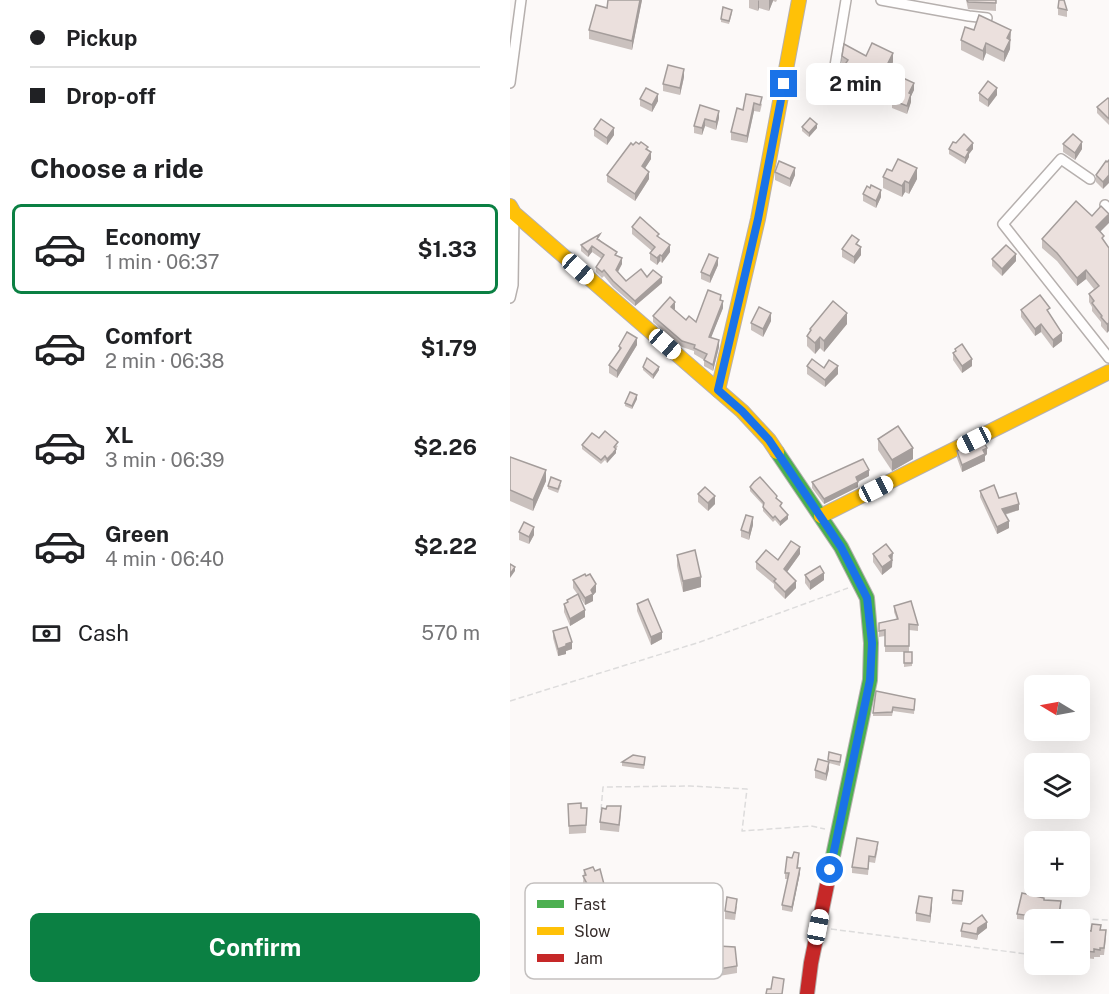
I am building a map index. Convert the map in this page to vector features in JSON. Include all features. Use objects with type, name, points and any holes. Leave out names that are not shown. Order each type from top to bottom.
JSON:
[{"type":"street","points":[[510,83],[521,0]]},
{"type":"street","points":[[718,390],[758,219],[799,0]]},
{"type":"street","points":[[846,0],[834,72],[846,90],[872,98]]},
{"type":"street","points":[[881,0],[987,18]]},
{"type":"street","points":[[1090,179],[1061,159],[1003,224],[1109,358]]},
{"type":"street","points":[[512,209],[742,411],[769,440],[841,547],[867,598],[872,643],[870,680],[818,927],[807,994]]},
{"type":"street","points":[[510,298],[513,285],[512,209]]},
{"type":"street","points":[[821,516],[1109,372]]},
{"type":"path","points":[[510,701],[700,642],[860,584]]},
{"type":"path","points":[[601,810],[603,787],[690,786],[747,789],[742,831],[810,826],[838,831]]},
{"type":"path","points":[[1090,919],[1109,920]]},
{"type":"path","points":[[818,927],[1024,953]]},
{"type":"building","points":[[608,0],[640,0],[632,41],[589,30],[596,5],[607,8]]},
{"type":"building","points":[[967,0],[996,0],[996,3],[968,2]]},
{"type":"building","points":[[1059,0],[1064,0],[1067,10],[1058,8]]},
{"type":"building","points":[[723,7],[732,10],[729,21],[721,19]]},
{"type":"building","points":[[979,15],[1011,30],[1007,38],[1010,40],[1004,52],[986,43],[983,51],[961,40],[965,27],[974,30]]},
{"type":"building","points":[[872,43],[893,53],[883,73],[874,69],[873,72],[856,64],[849,72],[844,66],[848,60],[842,56],[844,44],[866,56]]},
{"type":"building","points":[[668,65],[684,69],[680,88],[663,84]]},
{"type":"building","points":[[903,78],[914,83],[909,93],[911,94],[907,106],[892,100],[893,87],[898,88]]},
{"type":"building","points":[[988,81],[997,88],[988,100],[979,93]]},
{"type":"building","points":[[646,88],[658,94],[652,105],[640,99]]},
{"type":"building","points":[[746,94],[762,97],[760,105],[754,103],[747,136],[731,132],[737,108],[743,110]]},
{"type":"building","points":[[1109,99],[1109,119],[1097,107]]},
{"type":"building","points":[[700,105],[719,111],[716,122],[705,119],[702,128],[694,126]]},
{"type":"building","points":[[810,118],[817,124],[809,133],[802,127]]},
{"type":"building","points":[[601,119],[614,128],[607,138],[594,129]]},
{"type":"building","points":[[964,134],[973,143],[967,150],[969,151],[965,158],[949,149],[953,142],[956,143]]},
{"type":"building","points":[[1073,134],[1082,142],[1075,153],[1063,144]]},
{"type":"building","points":[[636,142],[639,144],[641,142],[651,152],[642,166],[649,172],[635,194],[607,175],[631,143],[633,145]]},
{"type":"building","points":[[898,159],[917,168],[909,183],[905,181],[902,186],[883,177],[887,169],[892,171]]},
{"type":"building","points":[[1109,160],[1109,175],[1103,182],[1096,175]]},
{"type":"building","points":[[779,161],[795,168],[790,179],[775,172]]},
{"type":"building","points":[[871,185],[881,190],[876,201],[863,194],[867,186],[870,188]]},
{"type":"building","points":[[1076,201],[1092,216],[1101,206],[1109,214],[1096,227],[1104,236],[1102,238],[1109,248],[1109,323],[1107,324],[1092,303],[1094,301],[1089,294],[1099,286],[1086,270],[1077,278],[1057,253],[1042,239]]},
{"type":"building","points":[[640,217],[659,234],[657,236],[670,245],[662,256],[657,258],[650,253],[655,247],[632,227]]},
{"type":"building","points":[[600,234],[597,239],[617,252],[615,255],[622,258],[616,270],[626,281],[641,269],[647,277],[653,270],[662,277],[635,301],[604,270],[602,272],[596,267],[604,255],[592,246],[588,252],[581,245]]},
{"type":"building","points":[[852,235],[859,240],[856,244],[861,247],[854,257],[842,249]]},
{"type":"building","points":[[1006,245],[1016,254],[1002,269],[992,259]]},
{"type":"building","points":[[709,254],[718,258],[710,276],[701,272]]},
{"type":"building","points":[[708,290],[721,295],[720,300],[723,301],[709,337],[719,340],[713,365],[704,360],[707,354],[694,348],[695,345],[682,341],[653,316],[670,297],[675,302],[671,307],[686,320],[689,316],[696,322]]},
{"type":"building","points":[[1040,295],[1050,308],[1047,310],[1062,333],[1053,340],[1041,324],[1035,329],[1021,310]]},
{"type":"building","points":[[833,301],[847,313],[824,341],[820,337],[815,343],[807,336],[810,329]]},
{"type":"building","points":[[759,307],[771,313],[763,329],[751,323]]},
{"type":"building","points":[[627,332],[637,338],[617,371],[609,365],[621,348],[619,346]]},
{"type":"building","points":[[962,344],[972,359],[962,366],[953,353]]},
{"type":"building","points":[[647,358],[659,367],[653,375],[643,367]]},
{"type":"building","points":[[812,359],[824,368],[829,360],[838,366],[825,380],[807,366]]},
{"type":"building","points":[[630,392],[637,395],[632,406],[625,403]]},
{"type":"building","points":[[898,426],[913,448],[892,460],[878,439]]},
{"type":"building","points":[[605,431],[618,442],[613,453],[607,459],[605,456],[601,460],[582,445],[592,433],[599,438]]},
{"type":"building","points":[[982,439],[987,448],[983,450],[985,454],[962,465],[957,451]]},
{"type":"building","points":[[510,457],[546,470],[533,500],[510,490]]},
{"type":"building","points":[[863,459],[869,470],[856,477],[858,482],[824,499],[812,482]]},
{"type":"building","points":[[551,477],[561,481],[558,489],[548,486]]},
{"type":"building","points":[[760,477],[777,496],[776,498],[782,503],[780,506],[788,515],[780,522],[763,507],[764,503],[750,487]]},
{"type":"building","points":[[994,485],[999,498],[1016,493],[1019,504],[1002,509],[1009,521],[997,527],[980,491]]},
{"type":"building","points":[[705,487],[715,496],[708,503],[698,494]]},
{"type":"building","points":[[746,515],[753,517],[749,533],[741,530]]},
{"type":"building","points":[[524,522],[534,527],[529,537],[519,532]]},
{"type":"building","points":[[791,541],[800,547],[784,569],[796,581],[785,592],[774,581],[776,579],[756,562],[766,550],[778,560]]},
{"type":"building","points":[[886,544],[893,553],[889,556],[892,560],[882,567],[873,554]]},
{"type":"building","points":[[695,550],[701,577],[683,581],[677,555]]},
{"type":"building","points":[[510,564],[515,567],[510,574]]},
{"type":"building","points":[[820,566],[824,573],[810,582],[805,575]]},
{"type":"building","points":[[585,574],[586,576],[590,574],[596,584],[591,590],[593,594],[585,598],[573,580]]},
{"type":"building","points":[[578,594],[585,610],[570,619],[564,604]]},
{"type":"building","points":[[648,599],[662,632],[651,637],[637,604]]},
{"type":"building","points":[[911,601],[918,625],[909,624],[909,646],[885,646],[885,630],[879,631],[879,623],[898,619],[894,606]]},
{"type":"building","points":[[567,627],[572,642],[558,649],[553,631]]},
{"type":"building","points":[[904,652],[912,652],[912,663],[904,663]]},
{"type":"building","points":[[876,691],[915,699],[914,710],[893,707],[892,712],[873,713]]},
{"type":"building","points":[[829,752],[841,755],[840,762],[828,760]]},
{"type":"building","points":[[633,755],[645,757],[644,765],[622,762]]},
{"type":"building","points":[[818,759],[829,762],[826,774],[815,770]]},
{"type":"building","points":[[581,803],[581,808],[587,808],[586,825],[569,826],[568,804]]},
{"type":"building","points":[[607,806],[621,806],[619,825],[600,822],[602,808],[606,809]]},
{"type":"building","points":[[857,838],[878,842],[875,857],[869,856],[868,869],[852,867]]},
{"type":"building","points":[[794,852],[799,853],[797,868],[800,868],[792,907],[782,905],[789,873],[785,873],[787,857],[792,858]]},
{"type":"building","points":[[593,867],[595,871],[600,869],[604,883],[587,883],[583,876],[586,875],[584,870]]},
{"type":"building","points":[[953,890],[963,891],[962,901],[952,900]]},
{"type":"building","points":[[1022,893],[1024,897],[1061,901],[1060,909],[1024,909],[1024,915],[1017,914]]},
{"type":"building","points":[[919,896],[932,898],[930,916],[916,913]]},
{"type":"building","points":[[727,897],[737,899],[735,913],[725,911]]},
{"type":"building","points":[[982,915],[987,922],[978,928],[977,934],[961,931],[963,923],[970,924]]},
{"type":"building","points":[[1092,924],[1101,925],[1100,930],[1106,930],[1104,948],[1090,952]]},
{"type":"building","points":[[723,946],[735,947],[737,966],[723,968]]},
{"type":"building","points":[[773,977],[784,979],[782,994],[766,994],[767,989],[771,989]]},
{"type":"traffic: fast","points":[[777,452],[841,547],[867,598],[871,643],[870,680],[830,870]]},
{"type":"traffic: slow","points":[[718,390],[758,219],[799,0]]},
{"type":"traffic: slow","points":[[510,206],[514,213],[742,411],[777,452]]},
{"type":"traffic: slow","points":[[821,516],[1109,372]]},
{"type":"traffic: jam","points":[[807,994],[830,870]]},
{"type":"route","points":[[784,84],[758,219],[718,390],[742,411],[769,440],[841,547],[867,598],[872,643],[870,680],[830,870]]}]
